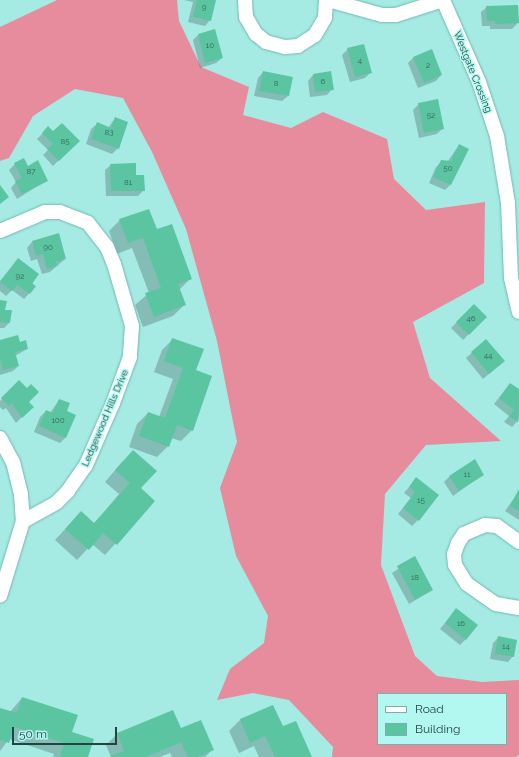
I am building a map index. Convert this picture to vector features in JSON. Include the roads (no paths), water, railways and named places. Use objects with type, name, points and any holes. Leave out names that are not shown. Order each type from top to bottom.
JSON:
[{"type":"street","points":[[245,0],[246,17],[256,34],[272,45],[285,47],[298,46],[315,35],[325,18],[327,0],[382,15],[396,15],[443,0]]},
{"type":"street","name":"Westgate Crossing","points":[[443,0],[479,82],[497,136],[507,190],[511,278],[519,312]]},
{"type":"street","name":"Ledgewood Hills Drive","points":[[0,230],[45,212],[66,213],[88,223],[98,234],[114,264],[132,326],[130,357],[113,403],[86,465],[68,491],[56,503],[23,521]]},
{"type":"street","points":[[0,438],[13,462],[21,494],[23,521],[0,596]]},
{"type":"street","points":[[519,542],[497,526],[485,525],[474,527],[464,534],[458,543],[454,554],[455,565],[468,584],[496,604],[519,608]]}]
